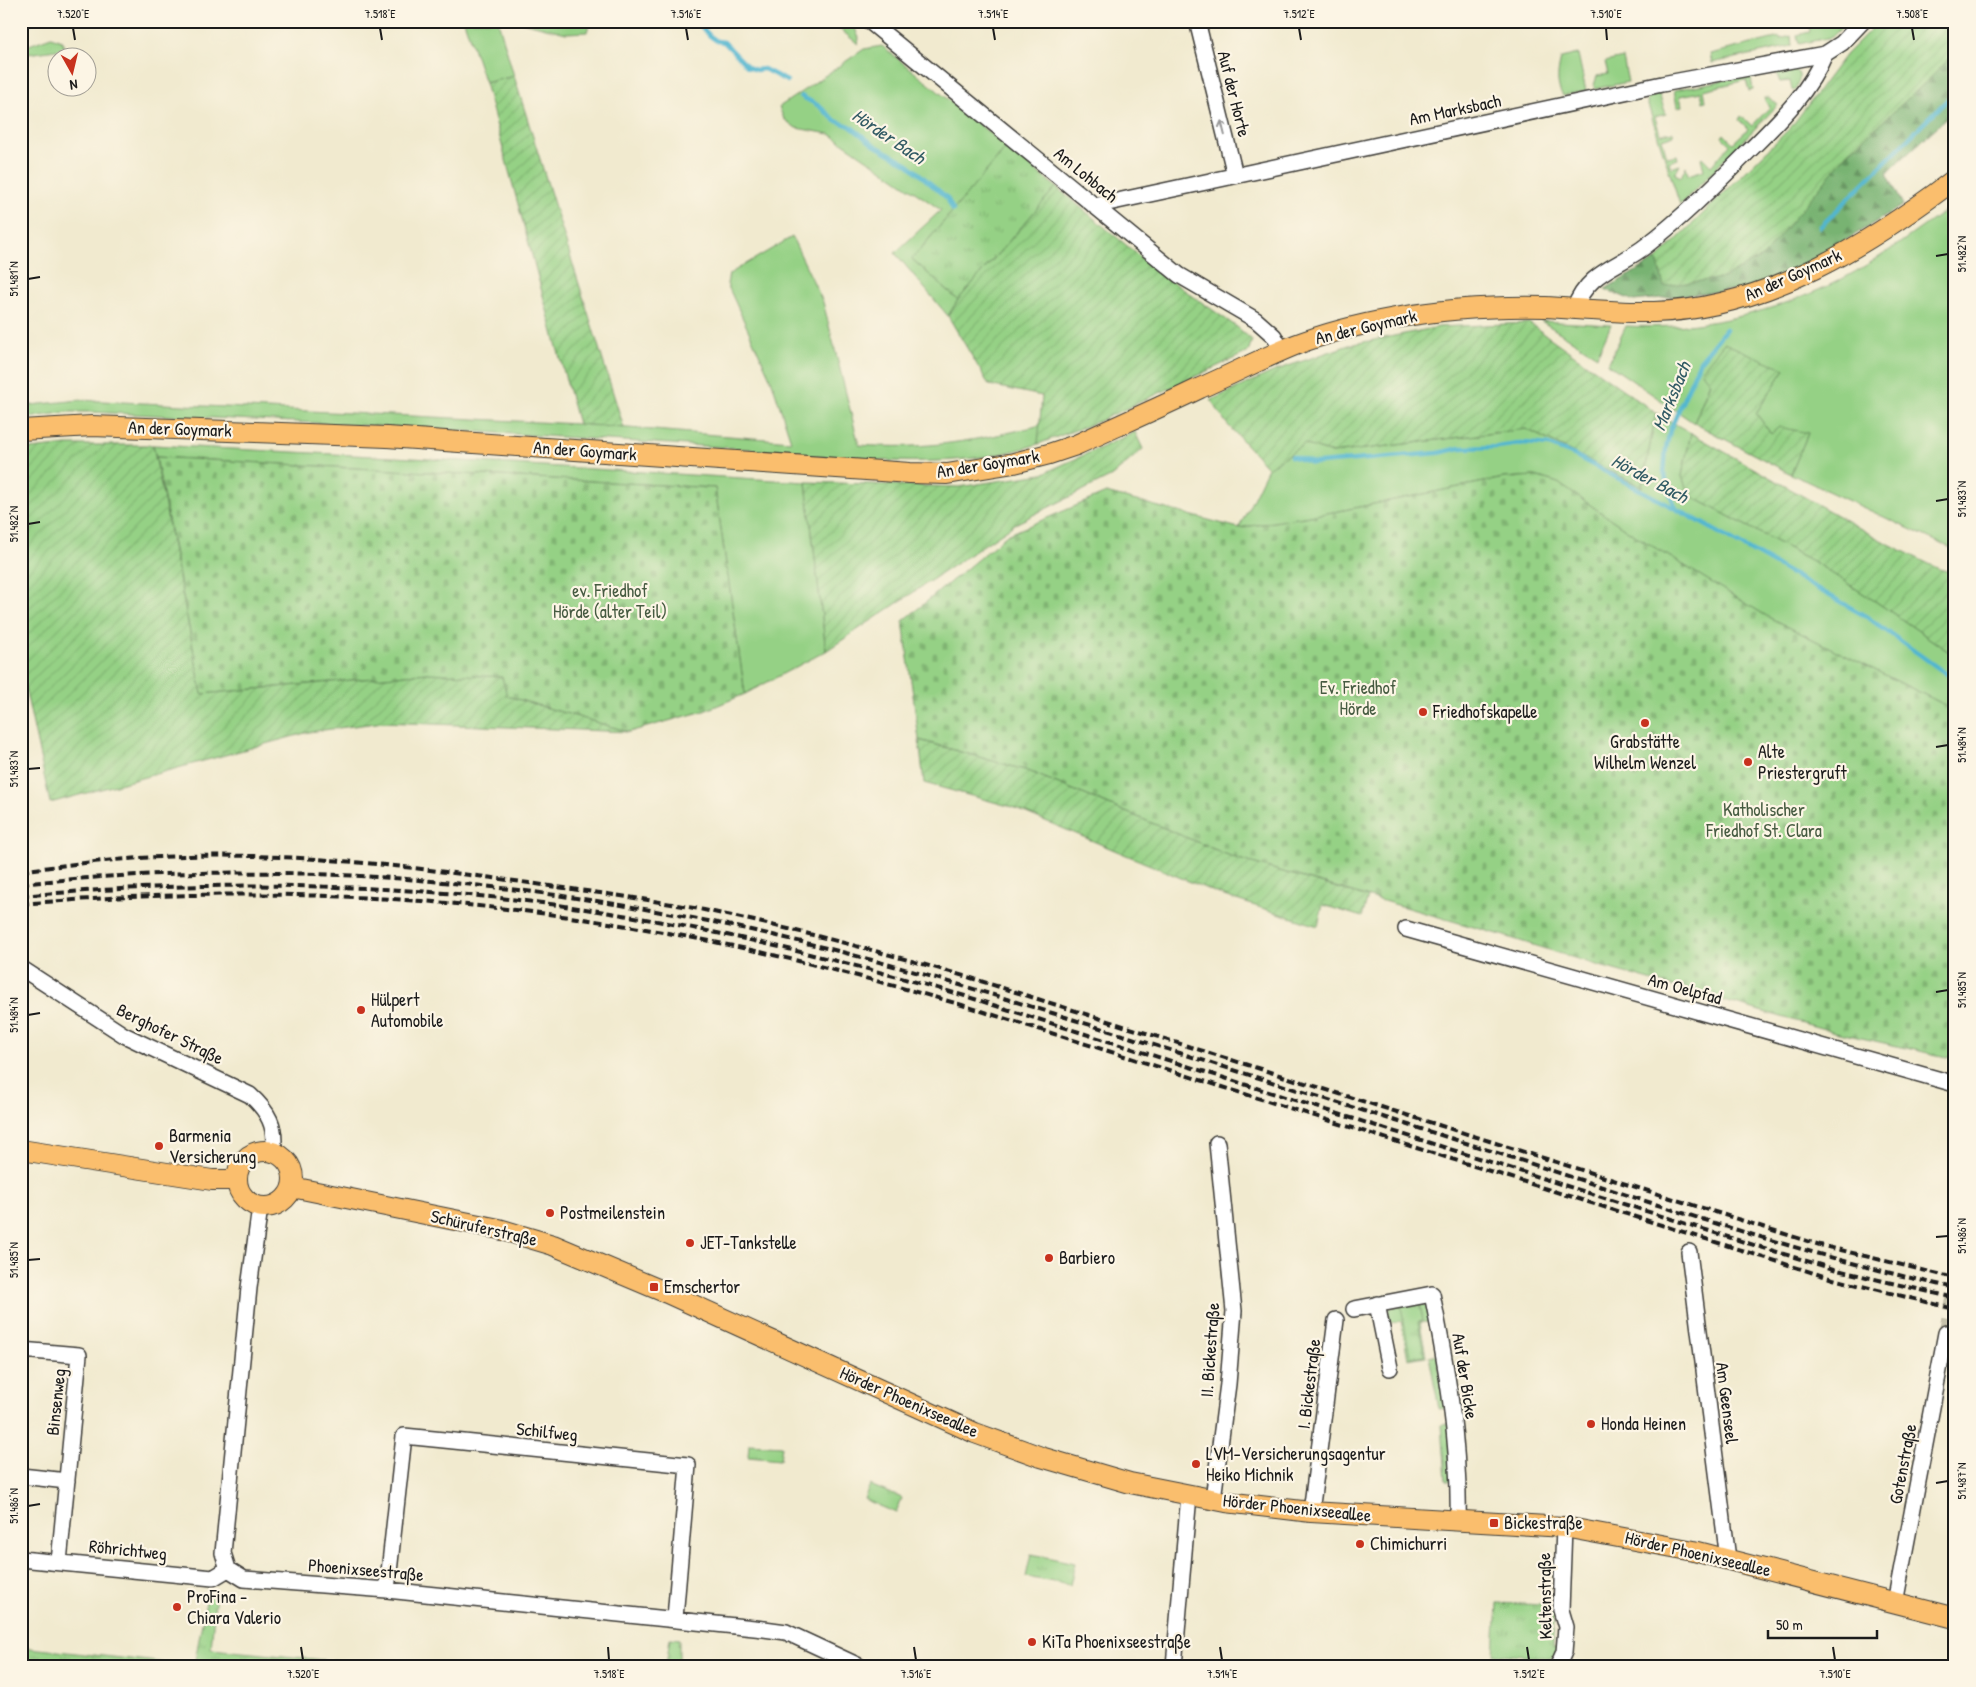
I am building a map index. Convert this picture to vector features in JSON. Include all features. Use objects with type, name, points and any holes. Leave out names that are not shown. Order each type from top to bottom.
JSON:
[{"type":"main road","name":"An der Goymark","points":[[21,430],[92,426],[388,437],[795,466],[947,474],[1014,464],[1076,445],[1282,351],[1313,339],[1394,318],[1488,307],[1626,312],[1677,310],[1699,308],[1755,294],[1824,264],[1898,220],[1955,179]]},
{"type":"main road","points":[[21,1150],[212,1180],[237,1180]]},
{"type":"main road","points":[[264,1150],[273,1151],[288,1162],[294,1178],[292,1187],[283,1201],[268,1207],[260,1207],[244,1197],[239,1189],[238,1171],[248,1157],[264,1150]]},
{"type":"main road","name":"Schüruferstraße","points":[[292,1187],[465,1222],[527,1237],[586,1258],[667,1293]]},
{"type":"main road","name":"Hörder Phoenixseeallee","points":[[667,1293],[976,1433],[1041,1456],[1122,1481],[1212,1500],[1311,1512],[1564,1527],[1694,1551],[1955,1618]]},
{"type":"street","name":"Auf der Horte","points":[[1197,21],[1235,175]]},
{"type":"street","name":"Am Marksbach","points":[[1094,206],[1656,85],[1825,54],[1842,43],[1863,21]]},
{"type":"street","name":"Am Lohbach","points":[[879,24],[1094,206],[1179,275],[1256,320],[1274,336],[1282,351]]},
{"type":"street","name":"Am Marksbach","points":[[1574,309],[1580,294],[1600,274],[1646,246],[1716,185],[1794,105],[1817,73],[1825,54]]},
{"type":"street","name":"Am Oelpfad","points":[[1406,929],[1955,1084]]},
{"type":"street","name":"Berghofer Straße","points":[[21,968],[124,1035],[250,1095],[263,1107],[270,1121],[275,1139],[273,1151]]},
{"type":"street","name":"II. Bickestraße","points":[[1212,1500],[1228,1384],[1234,1311],[1217,1143]]},
{"type":"street","points":[[228,1569],[223,1553],[248,1288],[260,1207]]},
{"type":"street","name":"Am Geenseel","points":[[1690,1252],[1728,1559]]},
{"type":"street","name":"Auf der Bicke","points":[[1354,1308],[1432,1294],[1444,1358],[1456,1443],[1458,1521]]},
{"type":"street","points":[[1377,1304],[1390,1368]]},
{"type":"street","name":"I. Bickestraße","points":[[1311,1512],[1336,1320]]},
{"type":"street","name":"Gotenstraße","points":[[1895,1602],[1946,1333]]},
{"type":"street","name":"Binsenweg","points":[[21,1350],[80,1355],[58,1562]]},
{"type":"street","name":"Schilfweg","points":[[387,1590],[404,1436],[688,1465],[675,1618]]},
{"type":"street","points":[[21,1476],[67,1482]]},
{"type":"street","points":[[1174,1666],[1189,1495]]},
{"type":"street","name":"Keltenstraße","points":[[1559,1663],[1564,1652],[1566,1627],[1561,1610],[1564,1527]]},
{"type":"street","name":"Röhrichtweg","points":[[21,1559],[214,1578],[228,1569]]},
{"type":"street","name":"Phoenixseestraße","points":[[228,1569],[244,1579],[387,1590],[675,1618],[786,1632],[860,1666]]},
{"type":"green space","points":[[464,21],[498,21],[514,76],[485,83]]},
{"type":"green space","points":[[518,21],[590,21],[587,32],[566,33]]},
{"type":"green space","points":[[830,21],[852,21],[859,38],[858,44]]},
{"type":"green space","points":[[1808,21],[1848,21],[1832,37],[1799,44],[1797,35],[1810,32]]},
{"type":"green space","points":[[1879,21],[1955,21],[1955,53],[1847,154],[1763,256],[1723,278],[1664,286],[1657,259],[1791,127],[1846,54]]},
{"type":"green space","points":[[1791,36],[1792,46],[1712,63],[1710,54]]},
{"type":"green space","points":[[51,37],[62,41],[64,45],[63,48],[48,48],[48,51],[21,55],[21,48]]},
{"type":"green space","points":[[882,46],[1007,147],[912,259],[958,300],[948,316],[895,253],[941,210],[830,134],[796,128],[784,119],[779,107],[864,49]]},
{"type":"green space","points":[[1955,53],[1955,110],[1887,173],[1903,205],[1812,261],[1745,291],[1733,290],[1634,301],[1605,289],[1657,259],[1664,285],[1847,154]]},
{"type":"green space","points":[[1578,54],[1586,91],[1563,96],[1558,82],[1561,58]]},
{"type":"green space","points":[[1623,58],[1628,82],[1595,89],[1594,85],[1597,76],[1608,74],[1605,62]]},
{"type":"green space","points":[[1792,67],[1799,75],[1798,84],[1794,91],[1790,81],[1780,82],[1776,72],[1751,78],[1753,90],[1749,91],[1746,80],[1704,90],[1706,101],[1703,102],[1701,92],[1680,96],[1682,106],[1677,107],[1674,90]]},
{"type":"green space","points":[[514,76],[624,428],[578,424],[485,83]]},
{"type":"green space","points":[[1659,94],[1666,114],[1655,117],[1660,134],[1673,132],[1674,135],[1662,139],[1667,157],[1677,155],[1678,159],[1669,162],[1671,168],[1680,165],[1675,174],[1681,177],[1686,166],[1688,175],[1704,170],[1702,157],[1711,166],[1730,145],[1722,137],[1724,134],[1733,143],[1748,129],[1739,120],[1741,116],[1752,126],[1770,107],[1765,98],[1768,97],[1778,105],[1680,205],[1647,102],[1648,97]]},
{"type":"green space","points":[[1007,147],[1056,187],[958,300],[912,259]]},
{"type":"green space","points":[[1056,187],[1160,273],[1237,327],[1252,340],[1248,352],[1097,422],[1038,444],[1042,396],[989,385],[948,316],[958,300]]},
{"type":"green space","points":[[1955,204],[1955,550],[1791,474],[1808,433],[1771,434],[1756,413],[1785,369],[1710,382],[1694,423],[1608,364],[1626,326],[1681,326],[1736,317],[1789,302],[1815,292],[1855,272]]},
{"type":"green space","points":[[792,237],[823,302],[859,445],[907,446],[951,443],[995,436],[1041,425],[1038,444],[1015,451],[970,459],[900,461],[815,456],[750,449],[419,428],[91,412],[67,412],[21,419],[21,406],[80,400],[578,424],[791,441],[772,382],[727,284],[729,274]]},
{"type":"green space","points":[[1541,321],[1611,325],[1597,356]]},
{"type":"green space","points":[[1529,323],[1656,413],[1642,487],[1526,429],[1332,453],[1304,444],[1268,468],[1227,424],[1211,400],[1277,370],[1349,345],[1439,327]]},
{"type":"green space","points":[[1724,343],[1785,369],[1756,413],[1771,434],[1779,427],[1808,433],[1791,474],[1694,423],[1710,383],[1701,371]]},
{"type":"green space","points":[[1656,413],[1691,433],[1682,476],[1689,495],[1816,563],[1955,656],[1955,710],[1768,617],[1631,533],[1558,483],[1535,476],[1504,478],[1339,511],[1239,528],[1268,468],[1304,444],[1332,453],[1526,429],[1642,487]]},
{"type":"green space","points":[[1135,432],[1143,449],[1112,476],[1015,524],[826,651],[806,482],[959,487],[1042,474]]},
{"type":"green space","points":[[1691,433],[1879,539],[1939,569],[1955,573],[1955,656],[1816,563],[1689,495],[1682,476]]},
{"type":"green space","points":[[67,445],[153,445],[202,694],[428,673],[502,677],[507,696],[629,732],[383,722],[309,732],[50,803],[21,669],[21,450]]},
{"type":"green space","points":[[153,445],[412,458],[806,482],[826,651],[745,694],[715,488],[156,457]]},
{"type":"green space","name":"ev. Friedhof Hörde (alter Teil)","points":[[156,457],[715,488],[745,694],[704,711],[629,732],[428,673],[202,694]]},
{"type":"green space","points":[[1535,476],[1558,483],[1631,533],[1768,617],[1955,710],[1955,1059],[1835,1032],[1600,966],[1501,935],[1235,858],[1028,771],[919,740],[903,621],[1007,535],[1106,493],[1239,528],[1339,511],[1504,478]]},
{"type":"green space","points":[[919,740],[1028,771],[1235,858],[1368,897],[1362,917],[1323,905],[1318,926],[1224,896],[1012,807],[924,783]]},
{"type":"green space","points":[[1409,1302],[1418,1322],[1420,1303],[1427,1306],[1433,1321],[1420,1323],[1426,1356],[1408,1359],[1401,1321],[1390,1323],[1388,1313],[1390,1308]]},
{"type":"green space","points":[[1420,1303],[1423,1321],[1418,1322],[1424,1355],[1410,1357],[1401,1306]]},
{"type":"green space","points":[[1437,1354],[1446,1408],[1439,1409],[1429,1356]]},
{"type":"green space","points":[[1449,1424],[1453,1481],[1446,1481],[1442,1425]]},
{"type":"green space","points":[[749,1444],[782,1446],[780,1460],[748,1457]]},
{"type":"green space","points":[[870,1485],[902,1498],[896,1513],[864,1499]]},
{"type":"green space","points":[[1031,1554],[1075,1563],[1070,1585],[1026,1577]]},
{"type":"green space","points":[[208,1591],[216,1591],[211,1649],[385,1666],[194,1666]]},
{"type":"green space","points":[[1497,1603],[1546,1605],[1546,1611],[1555,1611],[1552,1648],[1557,1648],[1556,1658],[1494,1654]]},
{"type":"green space","points":[[670,1638],[679,1639],[679,1666],[666,1666]]},
{"type":"green space","points":[[21,1647],[194,1666],[21,1666]]},
{"type":"waterway","name":"Hörder Bach","points":[[21,26],[35,21]]},
{"type":"waterway","name":"Hörder Bach","points":[[696,21],[710,36],[717,41],[724,42],[748,67],[756,70],[764,69],[787,81]]},
{"type":"waterway","name":"Marksbach","points":[[1820,227],[1955,92]]},
{"type":"waterway","name":"Hörder Bach","points":[[801,96],[819,106],[836,121],[850,126],[874,145],[908,164],[947,198],[953,210]]},
{"type":"waterway","name":"Marksbach","points":[[1676,508],[1669,492],[1664,472],[1670,430],[1700,361],[1726,329]]},
{"type":"waterway","name":"Hörder Bach","points":[[1291,456],[1313,463],[1320,463],[1438,453],[1460,448],[1498,447],[1525,443],[1549,445],[1574,455],[1693,518],[1867,617],[1955,680]]},
{"type":"tunnel","points":[[1946,1333],[1955,1286]]},
{"type":"railway","points":[[21,871],[105,861],[169,857],[232,856],[315,859],[481,876],[636,898],[704,910],[838,941],[971,978],[1820,1245],[1955,1278]]},
{"type":"railway","points":[[21,884],[190,873],[276,873],[361,876],[446,882],[530,892],[698,919],[808,944],[917,972],[1078,1021],[1728,1227],[1841,1260],[1955,1288]]},
{"type":"railway","points":[[21,896],[185,886],[348,887],[522,900],[586,909],[714,932],[903,978],[965,996],[1744,1242],[1837,1270],[1955,1298]]},
{"type":"railway","points":[[21,904],[173,895],[325,896],[401,900],[552,915],[711,941],[837,971],[962,1005],[1833,1279],[1955,1309]]},
{"type":"place","name":"Friedhofskapelle","points":[[1423,712]]},
{"type":"place","name":"Grabstätte Wilhelm Wenzel","points":[[1645,723]]},
{"type":"place","name":"Alte Priestergruft","points":[[1748,762]]},
{"type":"place","name":"Hülpert Automobile","points":[[361,1010]]},
{"type":"place","name":"Barmenia Versicherung","points":[[159,1146]]},
{"type":"place","name":"Postmeilenstein","points":[[550,1213]]},
{"type":"place","name":"JET-Tankstelle","points":[[690,1243]]},
{"type":"place","name":"Barbiero","points":[[1049,1258]]},
{"type":"place","name":"Emschertor","points":[[654,1287]]},
{"type":"place","name":"Honda Heinen","points":[[1591,1424]]},
{"type":"place","name":"LVM-Versicherungsagentur Heiko Michnik","points":[[1196,1464]]},
{"type":"place","name":"Bickestraße","points":[[1494,1523]]},
{"type":"place","name":"Chimichurri","points":[[1360,1544]]},
{"type":"place","name":"ProFina - Chiara Valerio","points":[[177,1607]]},
{"type":"place","name":"KiTa Phoenixseestraße","points":[[1032,1642]]},
{"type":"park label","name":"Ev. Friedhof Hörde","points":[[1358,698]]},
{"type":"park label","name":"Katholischer Friedhof St. Clara","points":[[1764,820]]}]
